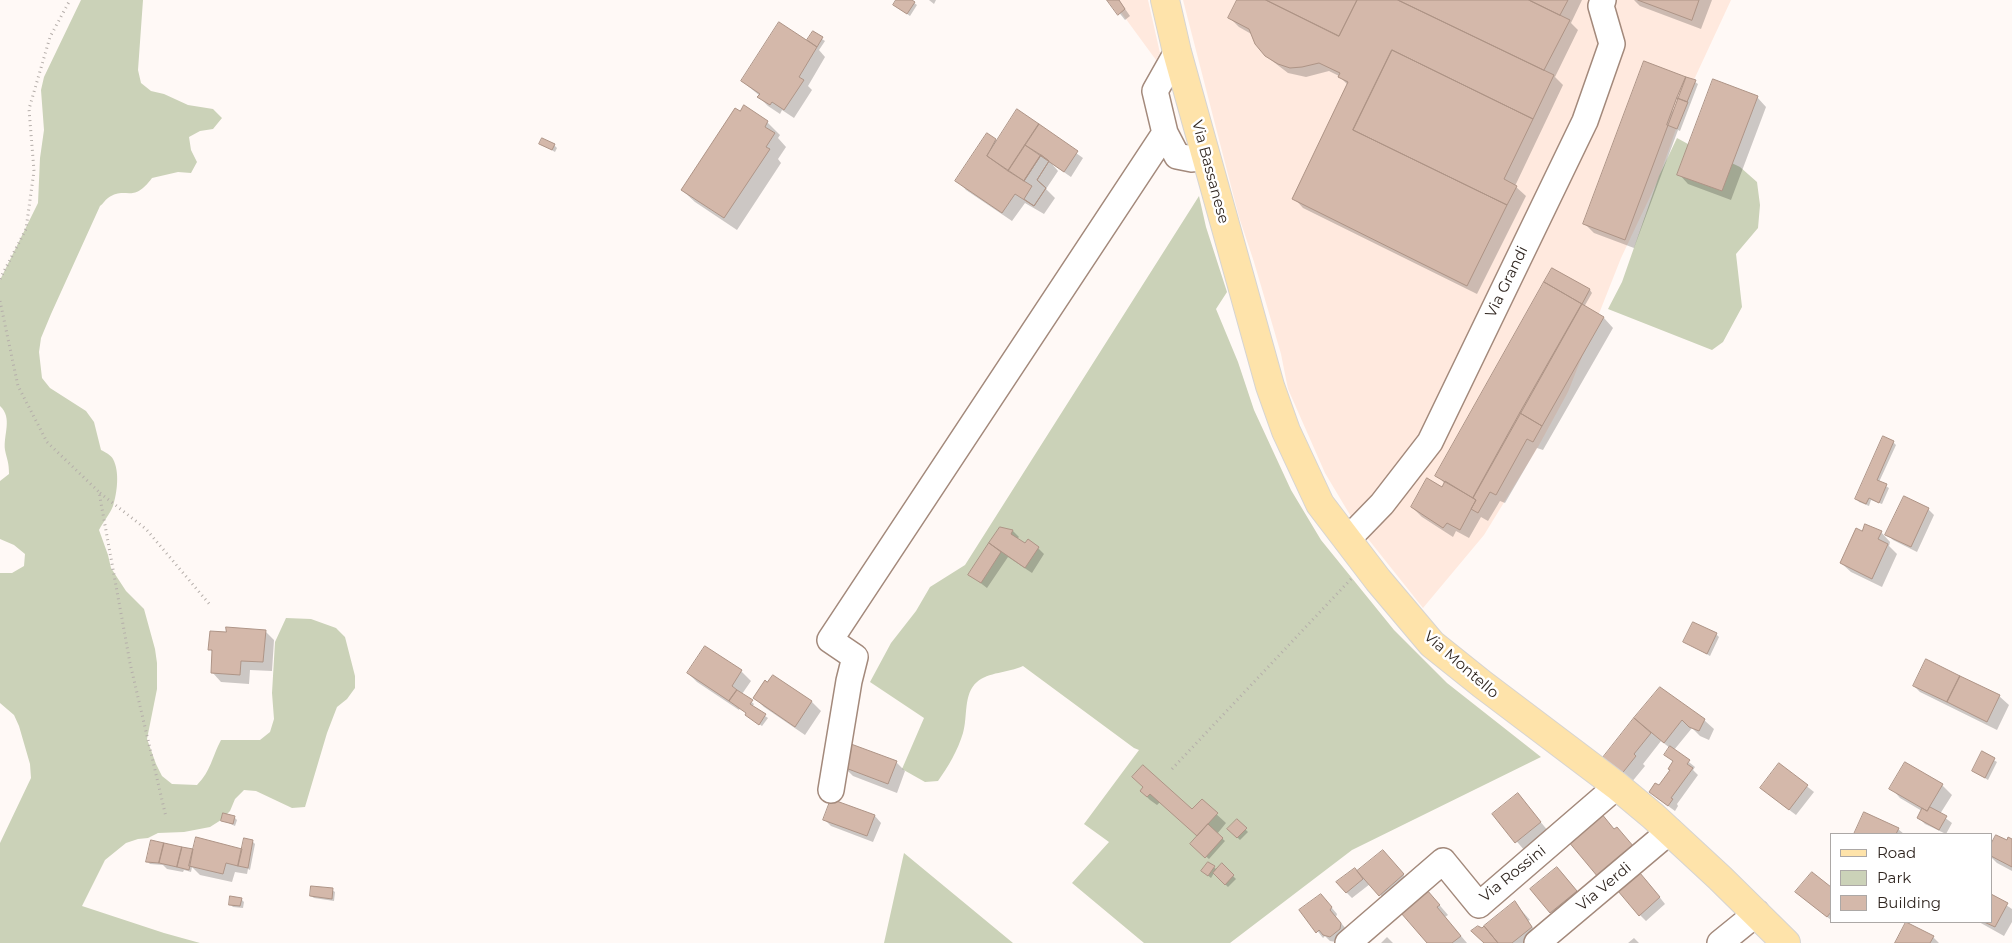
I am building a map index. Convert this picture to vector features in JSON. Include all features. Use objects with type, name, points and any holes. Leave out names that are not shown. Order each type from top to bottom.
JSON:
[{"type":"main road","name":"Via Bassanese","points":[[1164,0],[1257,344]]},
{"type":"main road","name":"Via Montello","points":[[1257,344],[1286,431],[1320,504],[1432,644],[1617,786],[1670,831],[1786,943]]},
{"type":"street","name":"Via Grandi","points":[[1347,540],[1382,504],[1430,442],[1585,121],[1612,44],[1601,6],[1603,0]]},
{"type":"street","points":[[1177,52],[1155,91],[1165,133],[1177,156],[1192,159],[1205,156]]},
{"type":"street","points":[[831,790],[849,681],[855,657],[830,640],[1165,133]]},
{"type":"street","name":"Via Rossini","points":[[1348,943],[1443,861],[1479,905],[1617,786]]},
{"type":"street","name":"Via Verdi","points":[[1537,943],[1670,831]]},
{"type":"street","points":[[1720,943],[1757,913]]},
{"type":"path","points":[[0,279],[26,229],[34,171],[29,109],[50,36],[70,0]]},
{"type":"path","points":[[0,301],[18,386],[47,442],[99,492],[146,529],[211,606]]},
{"type":"path","points":[[99,492],[130,663],[166,817]]},
{"type":"path","points":[[1172,769],[1366,563]]},
{"type":"shaded area","points":[[1112,0],[1148,0],[1160,53],[1156,60]]},
{"type":"shaded area","points":[[1183,0],[1731,0],[1692,84],[1658,180],[1621,258],[1568,392],[1538,447],[1484,535],[1423,608],[1353,520],[1325,473],[1288,389],[1281,354],[1239,217]]},
{"type":"green space","points":[[81,0],[143,0],[138,70],[141,83],[151,91],[164,94],[188,105],[213,109],[222,118],[213,129],[200,131],[189,137],[191,150],[197,162],[191,173],[178,172],[152,178],[139,191],[114,195],[100,206],[51,314],[41,338],[39,352],[42,378],[50,388],[86,411],[94,422],[101,450],[111,456],[117,470],[117,489],[112,509],[99,530],[111,568],[126,591],[144,609],[155,649],[157,689],[147,739],[156,764],[162,776],[172,784],[197,785],[208,769],[221,740],[260,740],[270,732],[274,719],[272,693],[275,642],[286,618],[311,619],[336,628],[345,637],[355,676],[355,688],[347,699],[337,707],[327,733],[305,807],[292,808],[256,791],[244,790],[235,799],[230,811],[210,827],[184,832],[158,833],[148,838],[138,839],[126,843],[105,860],[82,906],[200,943],[0,943],[0,843],[31,778],[30,764],[19,726],[14,715],[0,703],[0,573],[12,573],[24,566],[25,554],[14,545],[0,539],[0,481],[9,474],[5,450],[7,421],[4,411],[0,406],[0,280],[38,203],[40,158],[44,130],[41,90],[44,77]]},
{"type":"green space","points":[[1677,138],[1699,150],[1715,155],[1740,167],[1757,182],[1760,205],[1758,228],[1736,254],[1742,307],[1723,342],[1712,350],[1608,309],[1622,282],[1659,176]]},
{"type":"green space","points":[[1199,196],[1206,227],[1227,292],[1216,309],[1238,362],[1254,410],[1291,490],[1321,540],[1394,630],[1447,683],[1541,757],[1352,850],[1230,943],[1144,943],[1072,883],[1109,842],[1084,824],[1139,750],[1023,666],[992,674],[977,682],[968,699],[963,733],[956,752],[938,781],[925,782],[902,769],[924,718],[870,682],[891,643],[916,611],[930,587],[965,565]]},
{"type":"green space","points":[[904,853],[1013,943],[884,943]]},
{"type":"building","points":[[896,0],[912,0],[915,2],[907,14],[893,5]]},
{"type":"building","points":[[1107,0],[1119,0],[1125,9],[1118,15]]},
{"type":"building","points":[[1237,0],[1266,0],[1339,36],[1357,0],[1398,0],[1554,75],[1533,119],[1392,50],[1353,130],[1507,205],[1467,286],[1292,199],[1348,82],[1338,77],[1340,73],[1319,63],[1290,68],[1278,64],[1265,56],[1255,44],[1249,29],[1228,18]]},
{"type":"building","points":[[1266,0],[1357,0],[1339,36]]},
{"type":"building","points":[[1398,0],[1529,0],[1570,20],[1544,70]]},
{"type":"building","points":[[1529,0],[1568,0],[1560,15]]},
{"type":"building","points":[[1638,0],[1699,0],[1692,20]]},
{"type":"building","points":[[779,22],[817,47],[799,77],[804,80],[784,110],[772,102],[770,105],[757,97],[760,94],[741,81]]},
{"type":"building","points":[[813,31],[823,37],[817,47],[807,40]]},
{"type":"building","points":[[1392,50],[1533,119],[1504,179],[1517,186],[1507,205],[1353,130]]},
{"type":"building","points":[[1644,61],[1686,77],[1625,240],[1583,224]]},
{"type":"building","points":[[1686,77],[1696,80],[1687,102],[1677,98]]},
{"type":"building","points":[[1713,79],[1758,96],[1722,191],[1677,175]]},
{"type":"building","points":[[1677,98],[1688,102],[1677,129],[1667,125]]},
{"type":"building","points":[[744,105],[768,121],[765,127],[775,133],[766,147],[770,149],[724,218],[681,190],[735,108],[740,111]]},
{"type":"building","points":[[1017,109],[1039,124],[1008,171],[987,156]]},
{"type":"building","points":[[1039,124],[1078,151],[1064,172],[1025,145]]},
{"type":"building","points":[[987,133],[996,139],[987,156],[1024,181],[1041,155],[1049,161],[1037,180],[1046,188],[1034,206],[1015,194],[1002,213],[955,181]]},
{"type":"building","points":[[542,138],[555,144],[552,150],[539,144]]},
{"type":"building","points":[[1025,145],[1041,155],[1024,181],[1008,171]]},
{"type":"building","points":[[1041,155],[1049,161],[1037,180],[1046,188],[1034,206],[1024,199],[1032,186],[1024,181]]},
{"type":"building","points":[[1552,268],[1590,289],[1582,304],[1544,282]]},
{"type":"building","points":[[1544,282],[1582,304],[1473,498],[1435,476]]},
{"type":"building","points":[[1582,304],[1604,317],[1542,426],[1520,413]]},
{"type":"building","points":[[1520,413],[1542,426],[1533,442],[1527,439],[1496,495],[1490,492],[1478,513],[1471,509],[1476,500],[1473,498]]},
{"type":"building","points":[[1883,436],[1894,441],[1877,480],[1887,484],[1879,503],[1869,498],[1866,504],[1855,499]]},
{"type":"building","points":[[1427,478],[1442,487],[1445,481],[1476,500],[1460,530],[1447,523],[1443,528],[1411,507]]},
{"type":"building","points":[[1904,496],[1929,508],[1911,547],[1885,535]]},
{"type":"building","points":[[1865,524],[1882,531],[1878,539],[1888,544],[1872,579],[1840,563],[1856,528],[1862,531]]},
{"type":"building","points":[[1000,527],[1013,530],[1011,534],[1025,543],[1028,539],[1039,547],[1025,568],[989,543]]},
{"type":"building","points":[[989,543],[1001,552],[981,583],[968,575]]},
{"type":"building","points":[[1693,622],[1717,633],[1707,654],[1683,642]]},
{"type":"building","points":[[226,627],[266,630],[263,662],[241,661],[240,675],[211,673],[212,650],[208,650],[210,631],[226,632]]},
{"type":"building","points":[[705,646],[742,670],[732,686],[737,690],[729,701],[687,673]]},
{"type":"building","points":[[1926,659],[1960,676],[1947,702],[1913,686]]},
{"type":"building","points":[[773,675],[812,701],[795,727],[753,698],[765,680],[767,682]]},
{"type":"building","points":[[1960,676],[2000,695],[1987,722],[1947,702]]},
{"type":"building","points":[[1660,687],[1705,719],[1699,731],[1689,727],[1682,720],[1664,743],[1634,718]]},
{"type":"building","points":[[737,690],[753,700],[750,704],[766,714],[759,725],[729,701]]},
{"type":"building","points":[[1634,718],[1651,733],[1616,781],[1597,765]]},
{"type":"building","points":[[851,744],[897,761],[888,784],[843,767]]},
{"type":"building","points":[[1670,746],[1690,760],[1687,764],[1693,768],[1671,798],[1673,799],[1668,806],[1649,792],[1655,783],[1659,785],[1670,770],[1668,769],[1673,761],[1664,755]]},
{"type":"building","points":[[1982,751],[1995,758],[1985,778],[1972,771]]},
{"type":"building","points":[[1905,762],[1943,784],[1927,811],[1889,789]]},
{"type":"building","points":[[1779,763],[1808,785],[1789,810],[1760,788]]},
{"type":"building","points":[[1143,765],[1192,809],[1202,799],[1218,813],[1197,836],[1150,794],[1147,797],[1140,791],[1143,787],[1132,777]]},
{"type":"building","points":[[1518,793],[1541,822],[1515,843],[1492,814]]},
{"type":"building","points":[[831,799],[875,815],[867,836],[823,820]]},
{"type":"building","points":[[1930,807],[1947,816],[1939,830],[1917,818],[1922,808],[1927,811]]},
{"type":"building","points":[[1864,812],[1899,828],[1896,833],[1854,833]]},
{"type":"building","points":[[223,813],[235,816],[233,824],[221,821]]},
{"type":"building","points":[[1601,813],[1614,829],[1617,827],[1634,847],[1598,877],[1568,841]]},
{"type":"building","points":[[1237,819],[1247,828],[1237,838],[1227,829]]},
{"type":"building","points":[[1208,824],[1223,838],[1205,858],[1190,844]]},
{"type":"building","points":[[1996,835],[2007,840],[2008,837],[2012,839],[2012,867],[1992,857],[1992,842]]},
{"type":"building","points":[[196,837],[242,849],[238,866],[226,863],[223,874],[189,866]]},
{"type":"building","points":[[244,838],[253,840],[248,868],[238,866]]},
{"type":"building","points":[[151,840],[164,843],[159,863],[146,862]]},
{"type":"building","points":[[164,843],[182,847],[177,867],[159,863]]},
{"type":"building","points":[[182,847],[193,849],[189,870],[177,867]]},
{"type":"building","points":[[1383,850],[1404,874],[1379,896],[1357,871]]},
{"type":"building","points":[[1208,862],[1215,866],[1208,876],[1201,871]]},
{"type":"building","points":[[1222,863],[1234,875],[1225,885],[1213,873]]},
{"type":"building","points":[[1557,867],[1577,891],[1550,913],[1530,889]]},
{"type":"building","points":[[1355,868],[1363,879],[1346,893],[1336,882]]},
{"type":"building","points":[[1812,872],[1830,886],[1830,913],[1827,917],[1795,892]]},
{"type":"building","points":[[1640,873],[1660,897],[1639,916],[1618,891]]},
{"type":"building","points":[[311,886],[333,888],[332,899],[310,896]]},
{"type":"building","points":[[1427,890],[1440,905],[1437,907],[1461,936],[1452,943],[1427,943],[1401,913]]},
{"type":"building","points":[[1321,894],[1332,907],[1330,910],[1341,923],[1340,929],[1330,937],[1323,935],[1319,930],[1316,933],[1299,910]]},
{"type":"building","points":[[1992,895],[2008,903],[1995,927],[1986,923],[1992,923]]},
{"type":"building","points":[[230,896],[242,898],[240,906],[229,905]]},
{"type":"building","points":[[1515,901],[1532,927],[1512,943],[1498,943],[1484,926]]},
{"type":"building","points":[[1905,923],[1934,936],[1930,943],[1895,943]]},
{"type":"building","points":[[1478,926],[1482,928],[1484,926],[1498,943],[1484,943],[1471,931]]}]
